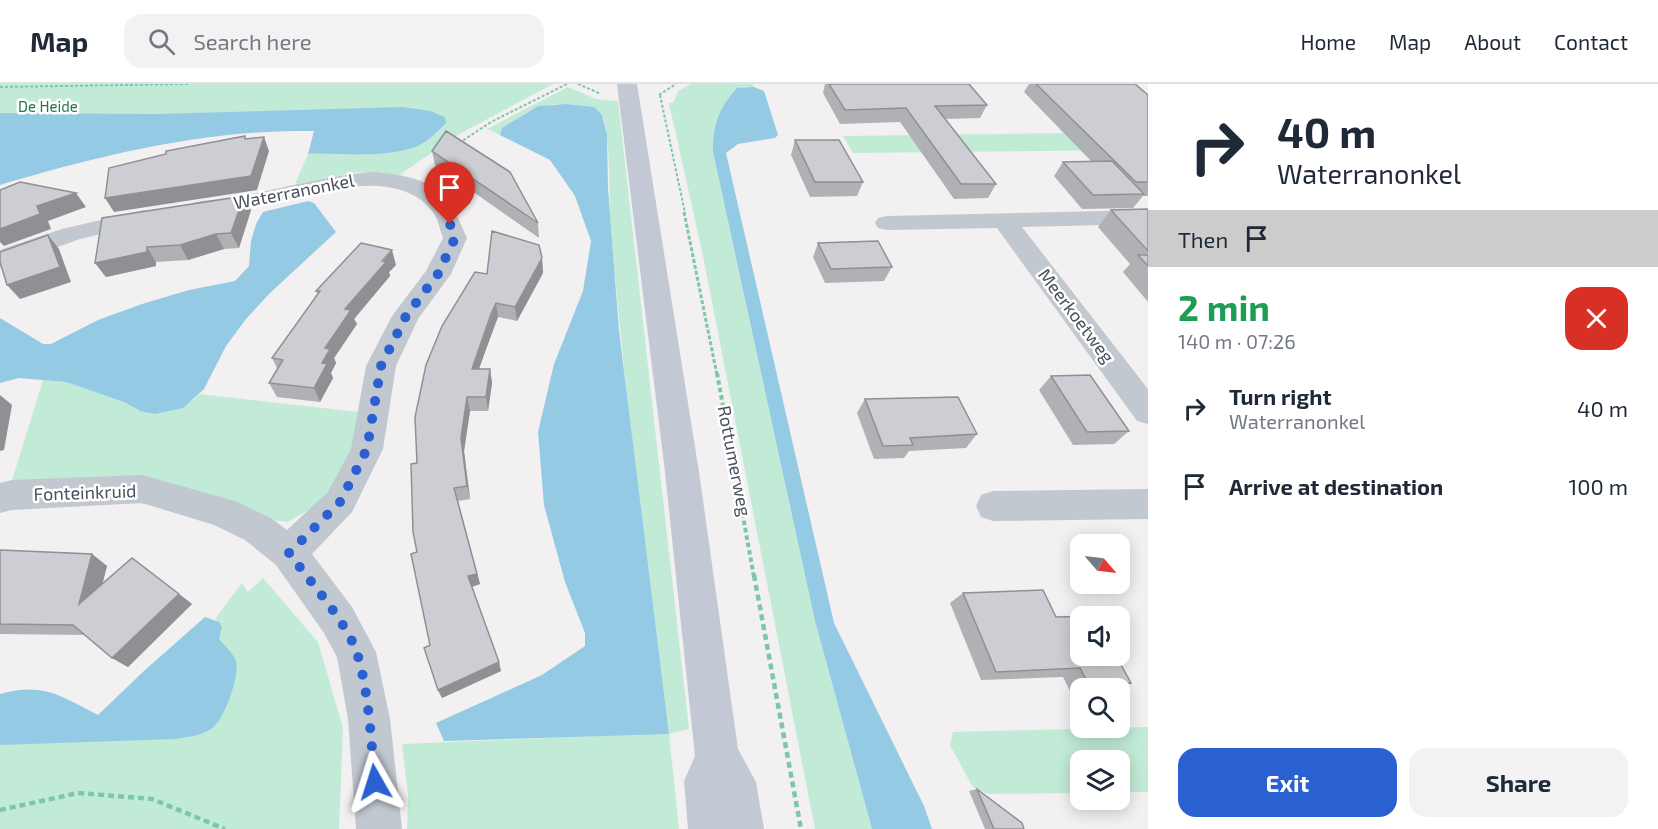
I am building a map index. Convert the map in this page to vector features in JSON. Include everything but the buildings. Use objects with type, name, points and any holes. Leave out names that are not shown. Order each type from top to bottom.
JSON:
[{"type":"main road","points":[[627,84],[682,472],[717,756],[733,782],[741,829]]},
{"type":"main road","points":[[711,829],[707,781],[717,756]]},
{"type":"street","name":"Waterranonkel","points":[[0,260],[28,247],[86,229],[173,212],[242,203],[346,179],[370,178],[402,184],[431,197],[444,210],[455,238],[438,274],[406,316],[381,366],[367,449],[340,502],[289,553]]},
{"type":"street","points":[[887,223],[1148,217]]},
{"type":"street","name":"Meerkoetweg","points":[[1004,220],[1148,412]]},
{"type":"street","name":"Fonteinkruid","points":[[0,498],[12,495],[142,489],[223,512],[258,529],[289,553],[338,620],[356,652],[369,719],[379,829]]},
{"type":"street","points":[[993,506],[1148,504]]},
{"type":"path","points":[[0,87],[188,84]]},
{"type":"path","points":[[452,149],[491,122],[567,84]]},
{"type":"path","name":"Rottumerweg","points":[[676,84],[660,95],[710,335],[801,829]]},
{"type":"path","points":[[0,810],[78,793],[152,799],[225,829]]},
{"type":"green space","name":"De Heide","points":[[0,84],[553,84],[456,136],[401,174],[392,176],[358,172],[295,184],[308,154],[364,153],[446,123],[0,132]]},
{"type":"green space","points":[[691,84],[753,84],[754,87],[745,87],[713,152],[815,621],[872,829],[815,829],[703,256],[669,103],[674,102],[678,91]]},
{"type":"green space","points":[[568,87],[596,99],[618,101],[689,729],[669,734],[679,829],[407,829],[408,794],[402,744],[669,733],[623,355],[611,228],[605,123],[602,115],[591,108],[551,104],[528,112],[502,128],[500,135],[487,129]]},
{"type":"green space","points":[[1148,132],[1148,150],[853,153],[843,136]]},
{"type":"green space","points":[[43,380],[66,382],[124,402],[140,411],[194,400],[199,394],[367,413],[336,494],[288,522],[10,487]]},
{"type":"green space","points":[[263,578],[318,642],[343,728],[339,829],[0,829],[0,732],[106,726],[217,620],[215,619],[242,583],[248,592]]},
{"type":"green space","points":[[1130,727],[1148,727],[1148,792],[1130,792],[1130,750],[1070,750],[1070,793],[988,794],[972,786],[950,745],[953,732],[1070,729],[1070,738],[1130,738]]},
{"type":"water","points":[[754,87],[764,91],[778,135],[775,138],[738,144],[726,153],[834,623],[924,806],[932,829],[872,829],[815,621],[713,152],[716,125],[725,103],[737,88]]},
{"type":"water","points":[[566,104],[594,107],[602,115],[607,134],[608,188],[619,331],[669,734],[444,741],[436,723],[542,675],[585,646],[585,633],[565,582],[544,505],[538,432],[554,364],[583,291],[591,241],[575,196],[550,160],[500,135],[502,128],[538,106]]},
{"type":"water","points":[[403,107],[430,111],[445,117],[446,123],[422,144],[387,153],[308,154],[314,131],[235,134],[116,154],[0,185],[0,113],[156,114]]},
{"type":"water","points":[[308,201],[314,203],[336,232],[270,293],[246,319],[226,346],[204,389],[183,408],[155,414],[140,411],[124,402],[66,382],[19,378],[0,383],[0,318],[43,344],[51,344],[98,320],[142,304],[189,290],[235,281],[249,266],[251,241],[256,224],[263,212]]},
{"type":"water","points":[[205,617],[219,622],[222,627],[219,639],[233,655],[237,668],[226,708],[211,729],[198,735],[175,739],[0,745],[0,694],[40,690],[62,697],[98,715]]},
{"type":"route","points":[[375,782],[369,719],[356,652],[338,620],[289,553],[340,502],[367,449],[381,366],[406,316],[438,274],[455,238],[450,224]]}]
